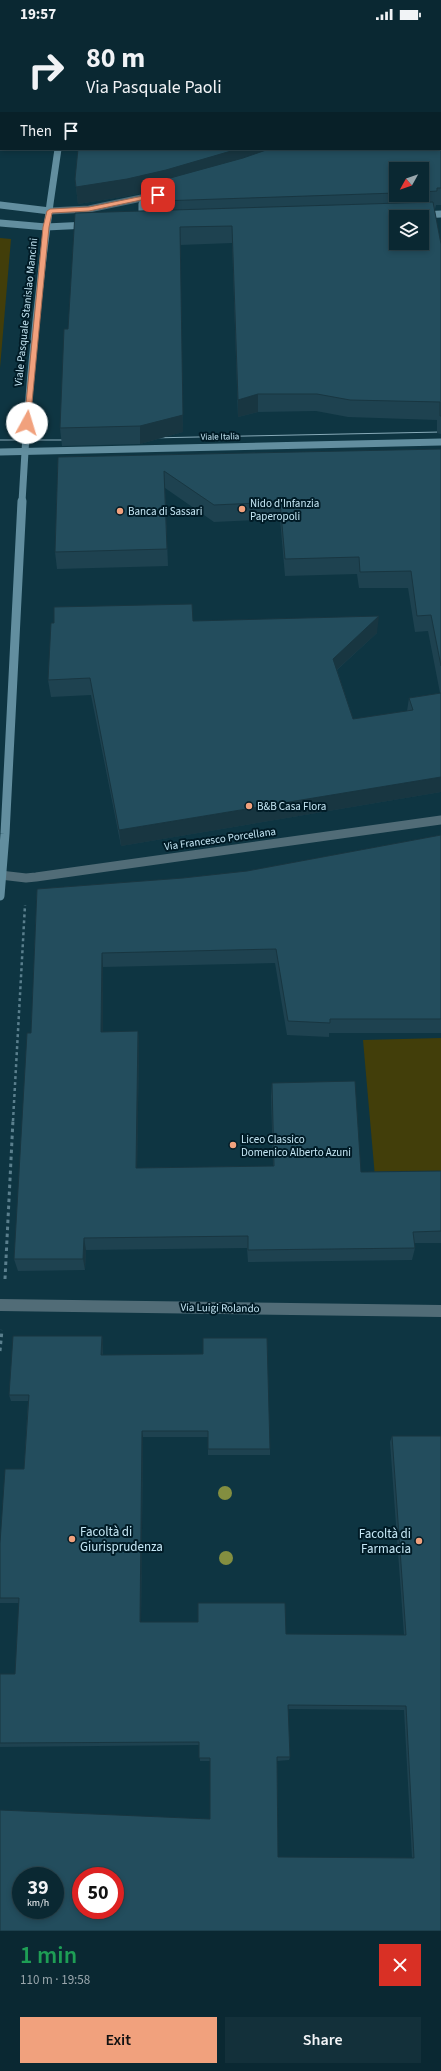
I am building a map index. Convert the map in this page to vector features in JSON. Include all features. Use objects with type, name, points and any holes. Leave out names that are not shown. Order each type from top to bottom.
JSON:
[{"type":"main road","name":"Viale Pasquale Stanislao Mancini","points":[[0,896],[25,452],[46,227],[50,211],[58,150]]},
{"type":"main road","points":[[145,224],[160,224],[142,213],[142,204],[149,197]]},
{"type":"main road","points":[[0,205],[50,211]]},
{"type":"main road","points":[[429,214],[441,214]]},
{"type":"main road","points":[[0,223],[46,227],[93,225]]},
{"type":"main road","name":"Viale Italia","points":[[0,452],[441,442]]},
{"type":"street","points":[[50,211],[89,209],[149,197],[165,192]]},
{"type":"street","name":"Via Francesco Porcellana","points":[[1,875],[26,878],[441,820]]},
{"type":"street","name":"Via Luigi Rolando","points":[[2,1305],[441,1311]]},
{"type":"path","points":[[0,1351],[26,878]]},
{"type":"shaded area","points":[[0,238],[11,239],[0,368]]},
{"type":"shaded area","points":[[441,1038],[441,1177],[375,1177],[363,1040]]},
{"type":"building","points":[[78,150],[235,150],[166,170],[127,179],[76,187],[75,179]]},
{"type":"building","points":[[266,150],[441,150],[441,188],[437,188],[437,191],[429,192],[429,162],[389,162],[389,193],[160,201],[146,193],[146,189],[152,183],[243,158]]},
{"type":"building","points":[[433,202],[441,244],[441,416],[440,402],[350,400],[317,394],[258,394],[238,400],[232,226],[180,227],[183,415],[140,426],[60,428],[64,329],[68,329],[75,213]]},
{"type":"building","points":[[441,449],[441,666],[431,615],[417,616],[411,571],[360,572],[359,557],[285,559],[280,502],[214,505],[164,471],[167,549],[55,552],[58,457]]},
{"type":"building","points":[[192,604],[193,621],[379,616],[333,659],[353,719],[413,710],[409,698],[441,693],[441,777],[119,830],[90,678],[48,680],[51,623],[54,623],[54,607]]},
{"type":"building","points":[[441,835],[441,1019],[330,1019],[330,1023],[288,1021],[276,949],[102,953],[101,1032],[138,1031],[136,1168],[274,1166],[272,1083],[355,1081],[361,1172],[441,1171],[441,1231],[413,1232],[415,1248],[248,1250],[248,1236],[84,1238],[83,1259],[14,1259],[27,1033],[31,1033],[37,889],[183,878],[247,871]]},
{"type":"building","points":[[13,1336],[102,1336],[101,1355],[203,1354],[203,1338],[267,1338],[270,1449],[208,1449],[208,1431],[142,1431],[140,1622],[198,1622],[198,1603],[285,1603],[286,1634],[406,1635],[392,1436],[441,1436],[441,1931],[0,1931],[0,1810],[210,1819],[210,1758],[199,1758],[199,1742],[0,1743],[0,1674],[15,1674],[19,1598],[0,1598],[0,1543],[5,1469],[24,1469],[29,1395],[9,1395]],"holes":[[[288,1705],[406,1706],[414,1858],[278,1857],[277,1757],[290,1757]]]},
{"type":"tram line","points":[[150,438],[441,432]]},
{"type":"tram line","points":[[0,440],[72,440]]},
{"type":"place","name":"Nido d'Infanzia Paperopoli","points":[[242,509]]},
{"type":"place","name":"Banca di Sassari","points":[[120,511]]},
{"type":"place","name":"B&B Casa Flora","points":[[249,806]]},
{"type":"place","name":"Liceo Classico Domenico Alberto Azuni","points":[[233,1145]]},
{"type":"place","name":"Facoltà di Giurisprudenza","points":[[72,1539]]},
{"type":"place","name":"Facoltà di Farmacia","points":[[419,1541]]},
{"type":"route","points":[[27,423],[46,227],[50,211],[89,209],[158,195]]}]
